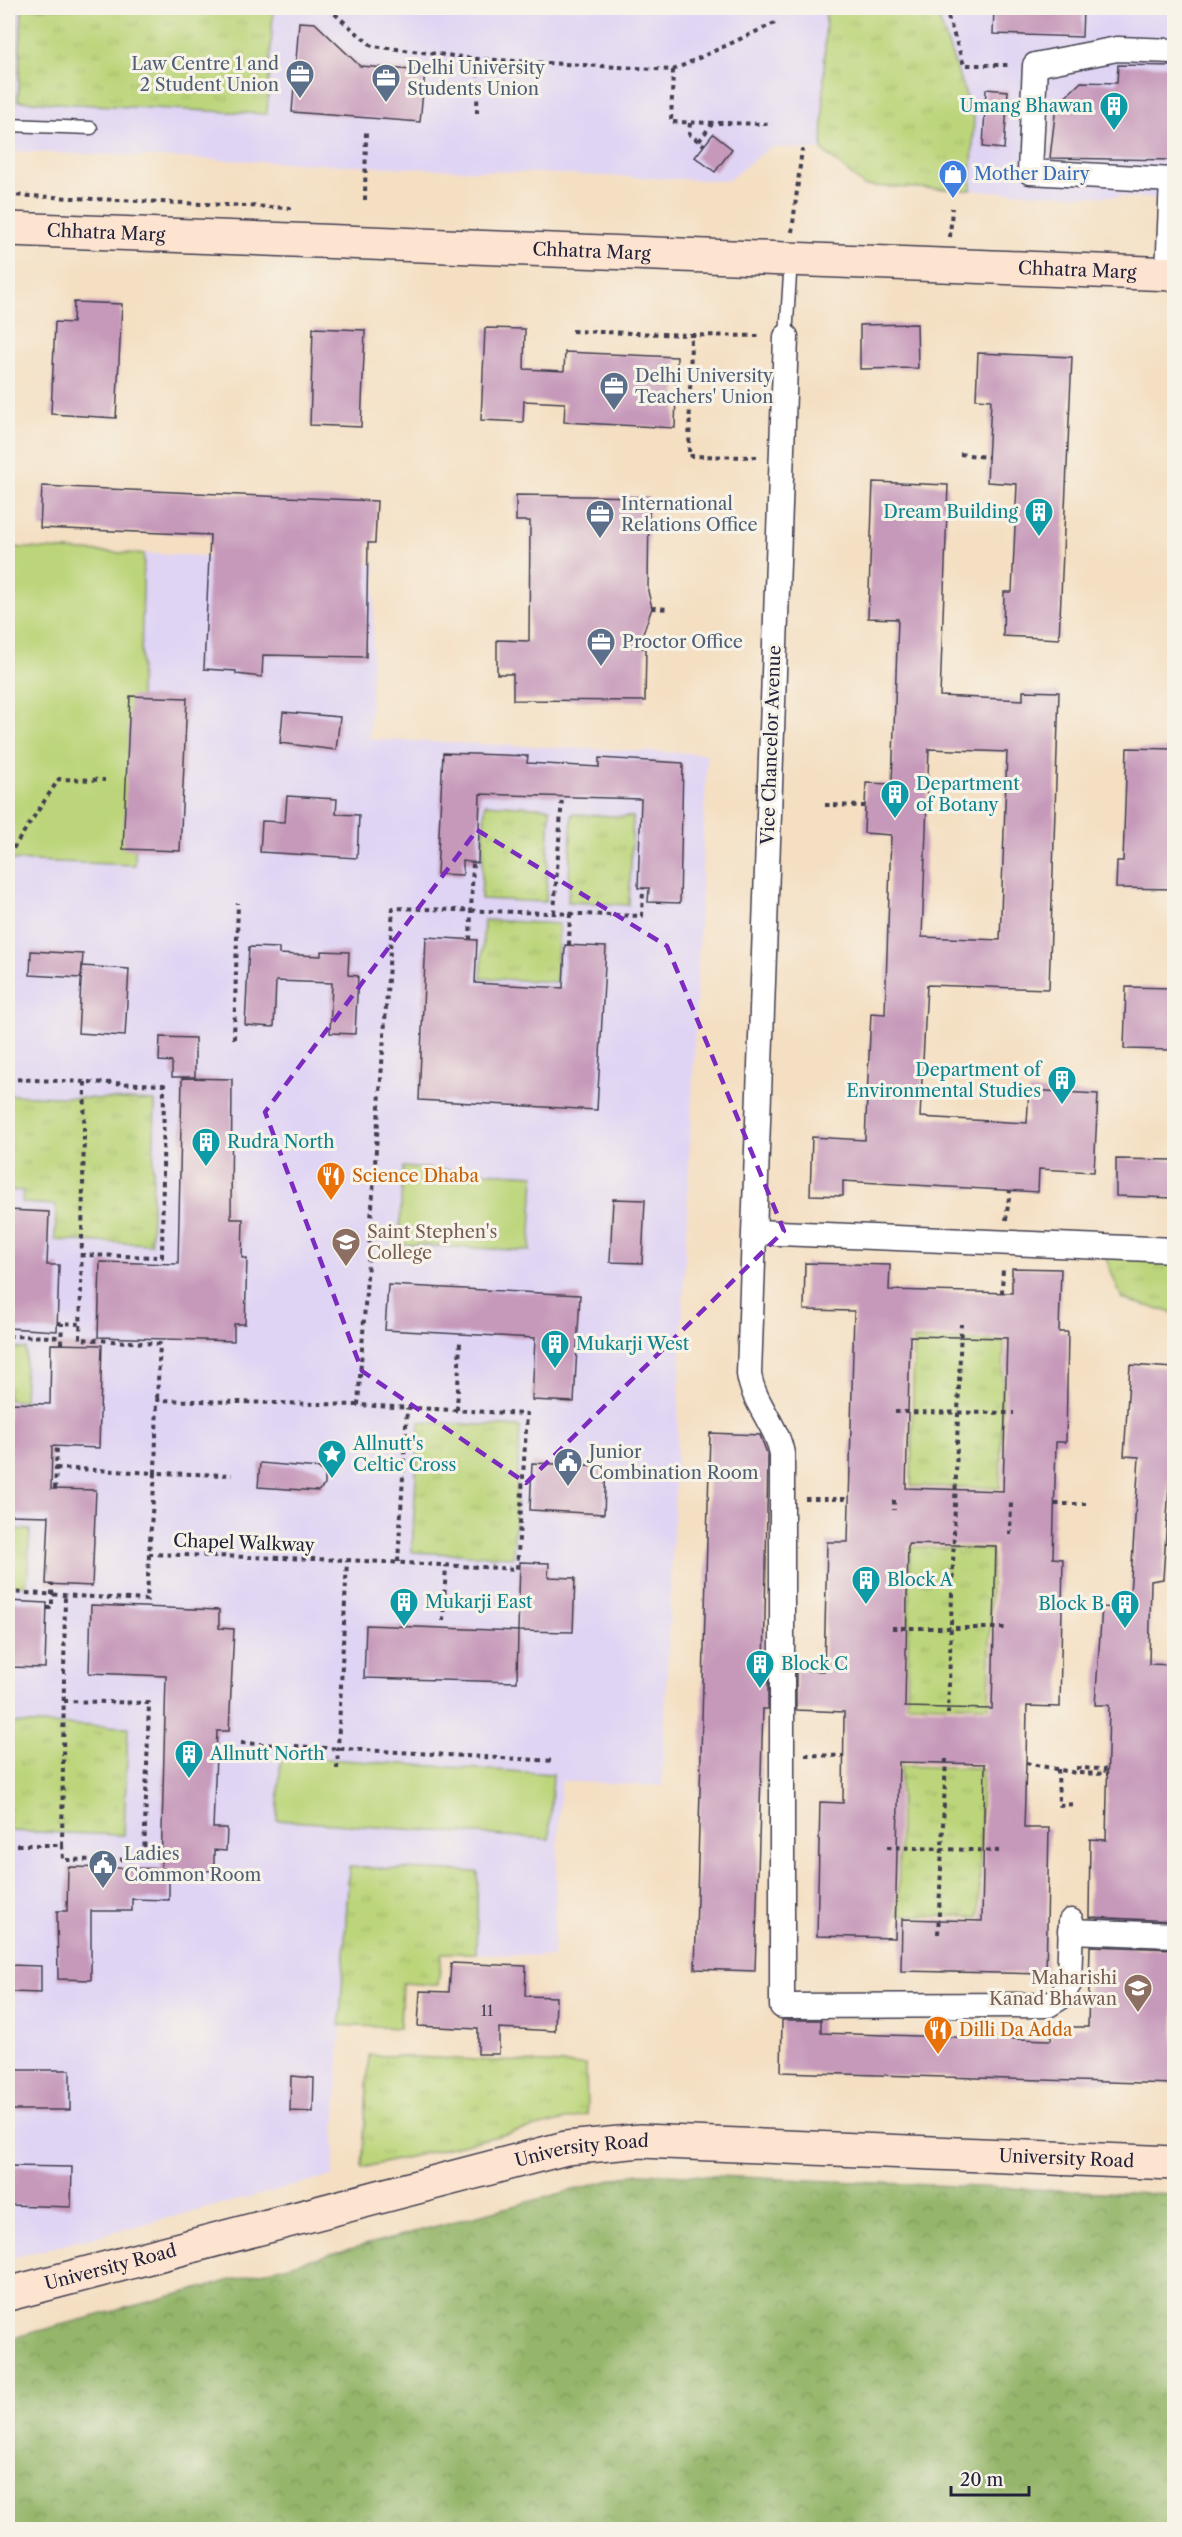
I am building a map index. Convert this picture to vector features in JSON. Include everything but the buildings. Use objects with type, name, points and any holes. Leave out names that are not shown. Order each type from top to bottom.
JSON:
[{"type":"street","points":[[1171,274],[1173,180],[1029,172],[1035,65],[1117,49],[1174,51]]},
{"type":"street","name":"Chhatra Marg","points":[[8,229],[1171,274]]},
{"type":"street","name":"Vice Chancelor Avenue","points":[[786,337],[756,1232],[749,1374],[753,1388],[780,1445],[782,1499],[782,2006],[1048,2006],[1061,1997],[1069,1984],[1070,1926],[1174,1935]]},
{"type":"street","points":[[756,1232],[1174,1250]]},
{"type":"street","name":"University Road","points":[[8,2294],[566,2148],[641,2141],[1174,2163]]},
{"type":"lane","points":[[8,125],[91,128]]},
{"type":"lane","name":"Vice Chancelor Avenue","points":[[786,337],[791,258]]},
{"type":"path","points":[[8,64],[11,8]]},
{"type":"path","points":[[327,8],[372,46],[478,59],[673,70],[777,22]]},
{"type":"path","points":[[945,8],[964,64],[1035,65]]},
{"type":"path","points":[[477,113],[478,59]]},
{"type":"path","points":[[673,70],[671,122],[772,124]]},
{"type":"path","points":[[690,123],[690,134],[704,145]]},
{"type":"path","points":[[699,141],[712,123]]},
{"type":"path","points":[[364,200],[366,131]]},
{"type":"path","points":[[791,258],[802,149]]},
{"type":"path","points":[[572,331],[786,337]]},
{"type":"path","points":[[691,335],[689,456],[782,458]]},
{"type":"path","points":[[960,454],[988,457]]},
{"type":"path","points":[[652,608],[669,609]]},
{"type":"path","points":[[8,856],[59,779],[105,780]]},
{"type":"path","points":[[554,913],[562,797]]},
{"type":"path","points":[[825,805],[865,806]]},
{"type":"path","points":[[470,940],[473,862]]},
{"type":"path","points":[[358,1406],[393,908],[642,916],[644,888]]},
{"type":"path","points":[[234,1039],[238,903]]},
{"type":"path","points":[[569,945],[570,913]]},
{"type":"path","points":[[8,1079],[164,1085],[162,1257],[83,1255]]},
{"type":"path","points":[[61,1344],[59,1323],[81,1323],[85,1082]]},
{"type":"path","name":"Chapel Walkway","points":[[81,1323],[81,1340],[160,1344],[149,1554],[398,1562],[517,1569],[527,1414],[457,1410]]},
{"type":"path","points":[[948,1714],[961,1323]]},
{"type":"path","points":[[8,1336],[61,1337]]},
{"type":"path","points":[[157,1400],[457,1410],[460,1342]]},
{"type":"path","points":[[398,1562],[407,1408]]},
{"type":"path","points":[[895,1412],[1014,1413]]},
{"type":"path","points":[[55,1489],[57,1446]]},
{"type":"path","points":[[56,1468],[232,1475]]},
{"type":"path","points":[[782,1499],[849,1498]]},
{"type":"path","points":[[894,1500],[894,1510]]},
{"type":"path","points":[[1010,1535],[1011,1503]]},
{"type":"path","points":[[1055,1504],[1086,1504]]},
{"type":"path","points":[[8,1592],[147,1600],[149,1554]]},
{"type":"path","points":[[337,1769],[347,1560]]},
{"type":"path","points":[[443,1621],[446,1565]]},
{"type":"path","points":[[46,1608],[52,1608],[52,1584]]},
{"type":"path","points":[[64,1701],[149,1703],[144,1859],[63,1860],[62,1845],[65,1594]]},
{"type":"path","points":[[892,1628],[1006,1628]]},
{"type":"path","points":[[241,1743],[339,1751],[554,1761]]},
{"type":"path","points":[[782,1755],[843,1755]]},
{"type":"path","points":[[938,1935],[946,1759]]},
{"type":"path","points":[[1026,1763],[1076,1773],[1107,1774],[1104,1769],[1076,1768]]},
{"type":"path","points":[[1058,1770],[1059,1805],[1075,1804]]},
{"type":"path","points":[[8,1845],[62,1845]]},
{"type":"path","points":[[887,1847],[999,1851]]},
{"type":"highlighted area","points":[[477,830],[667,946],[784,1231],[526,1483],[362,1371],[265,1112]]},
{"type":"shaded area","points":[[8,8],[1174,8],[1174,199],[864,186],[822,150],[770,147],[727,181],[8,151]]},
{"type":"shaded area","name":"Saint Stephen's College","points":[[8,547],[376,564],[369,739],[707,754],[662,1786],[561,1781],[553,1957],[476,1953],[478,1872],[349,1867],[333,2176],[8,2259]]},
{"type":"green space","points":[[22,8],[192,8],[273,12],[267,114],[18,101]]},
{"type":"green space","points":[[826,8],[935,8],[974,118],[971,190],[864,186],[822,150]]},
{"type":"green space","points":[[8,547],[144,554],[135,865],[8,860]]},
{"type":"green space","points":[[485,804],[550,808],[546,902],[481,899]]},
{"type":"green space","points":[[572,814],[633,817],[629,905],[568,902]]},
{"type":"green space","points":[[484,920],[559,924],[556,982],[481,978]]},
{"type":"green space","points":[[8,1095],[155,1101],[151,1244],[55,1240],[56,1205],[22,1203],[23,1191],[8,1190]]},
{"type":"green space","points":[[403,1167],[534,1175],[530,1251],[399,1244]]},
{"type":"green space","points":[[1105,1256],[1174,1258],[1174,1313],[1122,1299]]},
{"type":"green space","points":[[914,1339],[1004,1341],[1000,1488],[911,1486]]},
{"type":"green space","points":[[8,1348],[26,1349],[24,1401],[8,1400]]},
{"type":"green space","points":[[419,1422],[520,1427],[513,1557],[412,1552]]},
{"type":"green space","points":[[8,1529],[30,1530],[27,1586],[8,1585]]},
{"type":"green space","points":[[910,1547],[992,1549],[989,1706],[907,1704]]},
{"type":"green space","points":[[8,1723],[128,1727],[124,1835],[8,1831]]},
{"type":"green space","points":[[281,1756],[553,1774],[549,1839],[277,1820]]},
{"type":"green space","points":[[901,1766],[982,1768],[979,1917],[898,1915]]},
{"type":"green space","points":[[349,1867],[478,1872],[476,1953],[442,1953],[438,1985],[402,1983],[400,2028],[340,2025]]},
{"type":"green space","points":[[369,2055],[586,2065],[587,2115],[362,2168]]},
{"type":"green space","points":[[638,2173],[1174,2195],[1174,2529],[8,2529],[8,2339]]},
{"type":"place","name":"Law Centre 1 and 2 Student Union","points":[[300,100]]},
{"type":"place","name":"Delhi University Students Union","points":[[386,104]]},
{"type":"place","name":"Umang Bhawan","points":[[1114,132]]},
{"type":"place","name":"Mother Dairy","points":[[953,200]]},
{"type":"place","name":"Delhi University Teachers' Union","points":[[614,412]]},
{"type":"place","name":"Dream Building","points":[[1039,538]]},
{"type":"place","name":"International Relations Office","points":[[600,540]]},
{"type":"place","name":"Proctor Office","points":[[601,668]]},
{"type":"place","name":"Department of Botany","points":[[895,820]]},
{"type":"place","name":"Department of Environmental Studies","points":[[1062,1106]]},
{"type":"place","name":"Rudra North","points":[[206,1168]]},
{"type":"place","name":"Science Dhaba","points":[[331,1202]]},
{"type":"place","name":"Saint Stephen's College","points":[[346,1268]]},
{"type":"place","name":"Mukarji West","points":[[555,1370]]},
{"type":"place","name":"Allnutt's Celtic Cross","points":[[332,1480]]},
{"type":"place","name":"Junior Combination Room","points":[[568,1488]]},
{"type":"place","name":"Block A","points":[[866,1606]]},
{"type":"place","name":"Mukarji East","points":[[404,1628]]},
{"type":"place","name":"Block B","points":[[1125,1630]]},
{"type":"place","name":"Block C","points":[[760,1690]]},
{"type":"place","name":"Allnutt North","points":[[189,1780]]},
{"type":"place","name":"Ladies Common Room","points":[[103,1890]]},
{"type":"place","name":"Maharishi Kanad Bhawan","points":[[1138,2014]]},
{"type":"place","name":"Dilli Da Adda","points":[[938,2056]]}]
